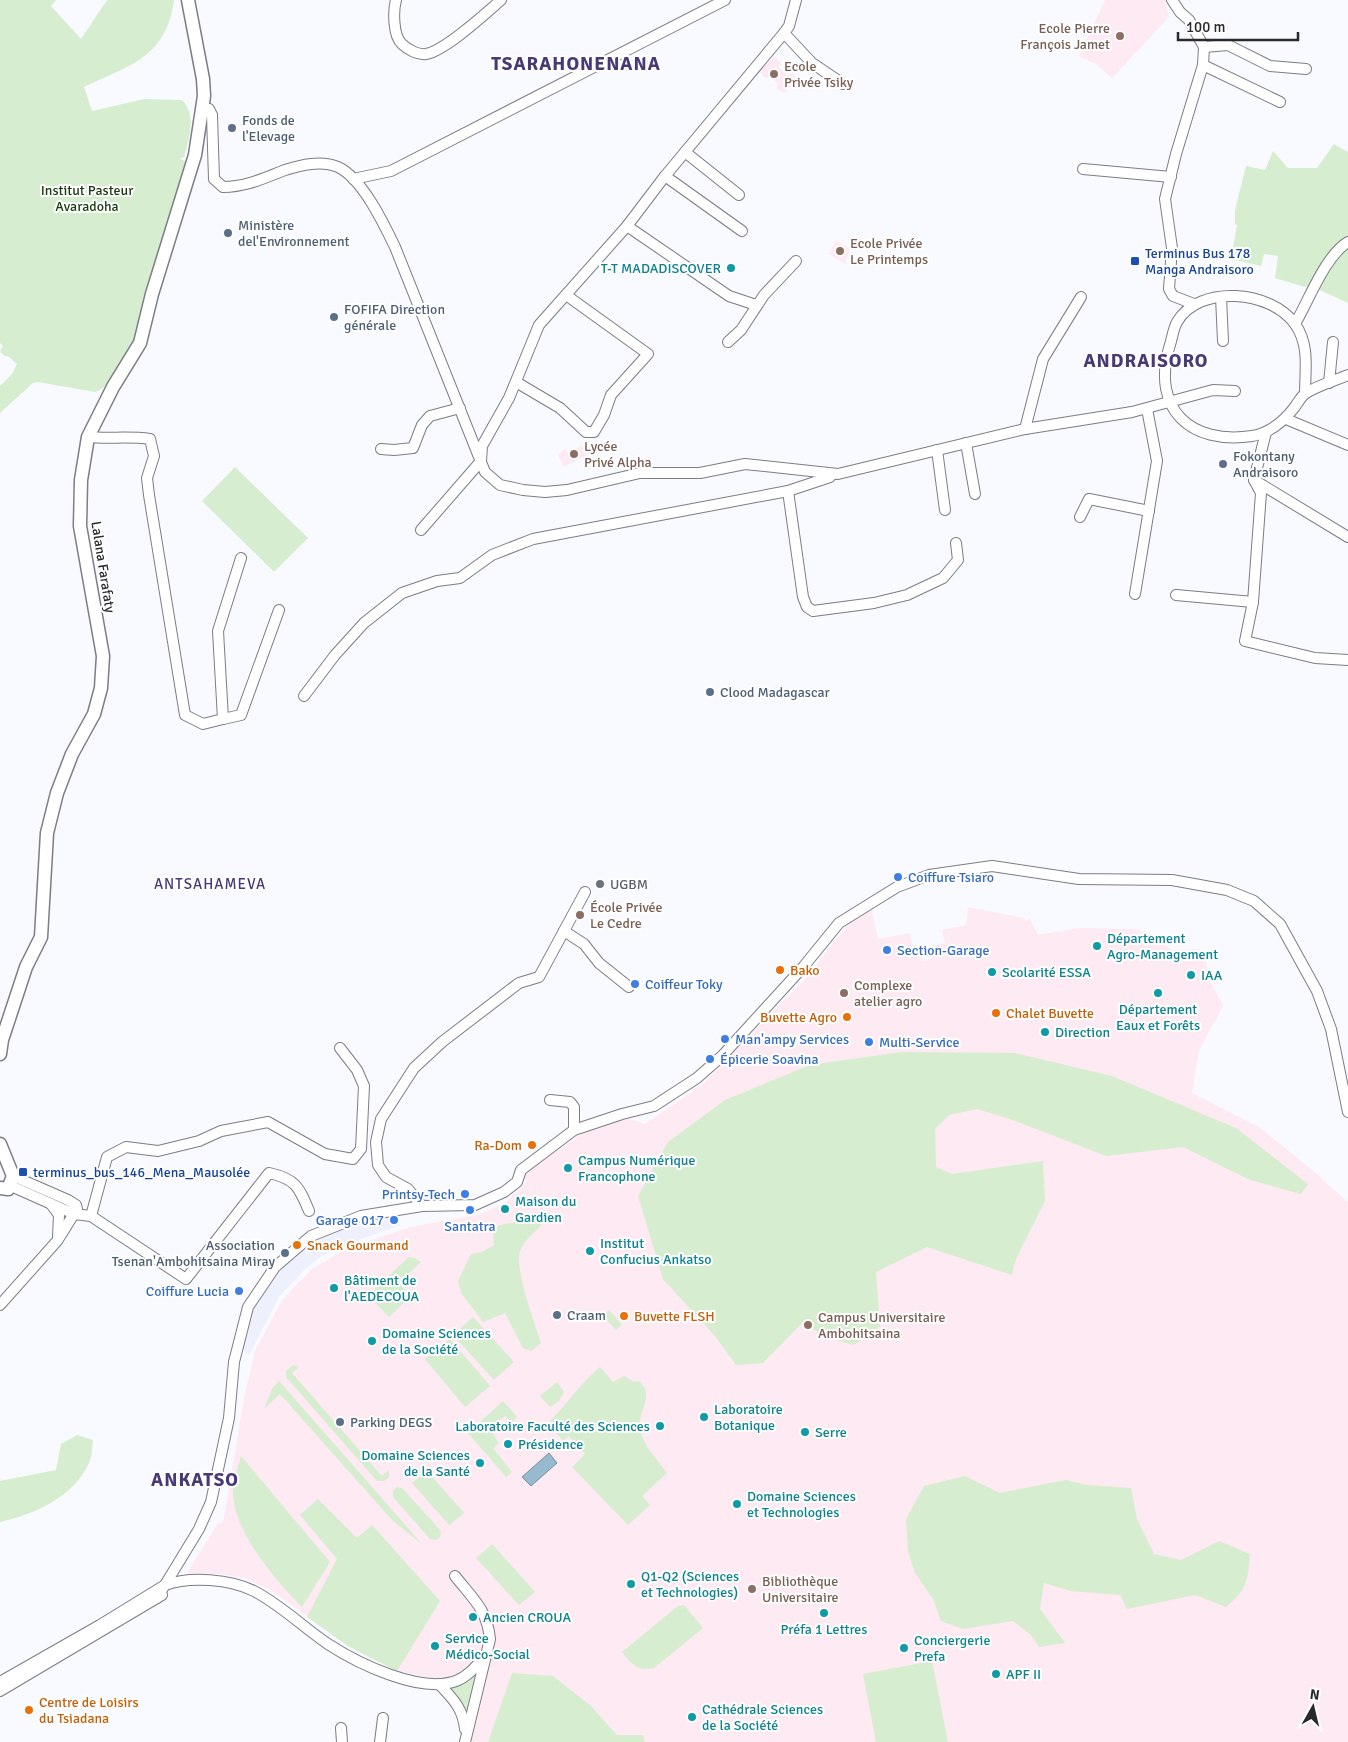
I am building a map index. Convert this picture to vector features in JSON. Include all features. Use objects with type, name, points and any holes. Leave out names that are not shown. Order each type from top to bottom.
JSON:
[{"type":"main road","name":"Lalana Farafaty","points":[[0,1054],[2,1040],[21,982],[41,937],[47,833],[57,793],[72,754],[94,714],[101,688],[103,656],[80,526],[81,480],[88,437],[113,387],[140,343],[152,294],[195,155],[202,108],[203,79],[188,0]]},
{"type":"main road","points":[[0,1144],[8,1183]]},
{"type":"street","points":[[396,0],[394,10],[398,38],[401,44],[411,51],[426,54],[446,44],[501,0]]},
{"type":"street","points":[[353,179],[391,171],[725,0]]},
{"type":"street","points":[[421,530],[481,461],[482,446],[516,382],[539,325],[627,226],[665,176],[784,33],[789,26],[796,0]]},
{"type":"street","points":[[1172,0],[1180,12],[1189,20],[1204,47],[1203,65],[1165,199],[1172,248],[1170,289],[1173,296],[1194,304]]},
{"type":"street","points":[[784,33],[812,63],[844,84]]},
{"type":"street","points":[[1204,47],[1228,45],[1270,66],[1306,69]]},
{"type":"street","points":[[1203,65],[1280,102]]},
{"type":"street","points":[[202,108],[209,109],[212,115],[212,168],[214,179],[223,187],[249,184],[298,166],[310,164],[337,167],[353,179],[381,219],[388,233],[481,461],[490,478],[500,485],[544,492],[567,490],[640,473],[700,473],[745,464],[838,474]]},
{"type":"street","points":[[685,152],[739,195]]},
{"type":"street","points":[[1083,169],[1171,177]]},
{"type":"street","points":[[665,176],[742,231]]},
{"type":"street","points":[[627,226],[729,296],[756,305]]},
{"type":"street","points":[[1295,324],[1329,260],[1338,248],[1348,242]]},
{"type":"street","points":[[728,342],[741,330],[756,305],[796,261]]},
{"type":"street","points":[[516,382],[560,408],[586,432],[594,432],[604,415],[611,395],[648,354],[566,295]]},
{"type":"street","points":[[1025,429],[1043,359],[1081,297]]},
{"type":"street","points":[[1221,297],[1223,341]]},
{"type":"street","points":[[1305,394],[1306,348],[1295,324],[1276,307],[1260,299],[1221,297],[1194,304],[1176,323],[1165,365],[1165,386],[1174,412],[1188,426],[1201,432],[1240,436],[1266,432],[1286,419],[1305,394],[1348,376]]},
{"type":"street","points":[[1329,383],[1333,342]]},
{"type":"street","points":[[304,696],[334,656],[364,623],[402,593],[437,581],[460,578],[492,555],[533,539],[788,491],[838,474],[1025,429],[1147,409],[1213,390],[1235,391]]},
{"type":"street","points":[[381,449],[413,448],[422,424],[430,416],[460,408]]},
{"type":"street","points":[[1135,594],[1158,461],[1147,409]]},
{"type":"street","points":[[1286,419],[1348,445]]},
{"type":"street","points":[[1266,432],[1254,480],[1261,493],[1253,602],[1245,641],[1261,647],[1315,658],[1348,660]]},
{"type":"street","points":[[88,437],[150,439],[154,456],[147,478],[149,495],[185,715],[203,724],[241,714],[279,610]]},
{"type":"street","points":[[966,443],[975,494]]},
{"type":"street","points":[[937,450],[945,510]]},
{"type":"street","points":[[1254,480],[1348,537]]},
{"type":"street","points":[[788,491],[803,598],[807,607],[813,611],[874,603],[907,595],[943,578],[958,560],[956,544]]},
{"type":"street","points":[[1080,517],[1089,499],[1149,511]]},
{"type":"street","points":[[223,719],[218,631],[242,558]]},
{"type":"street","points":[[1176,595],[1253,602]]},
{"type":"street","points":[[157,1598],[199,1529],[212,1502],[229,1418],[234,1362],[248,1307],[275,1267],[312,1236],[361,1216],[422,1206],[475,1205],[504,1192],[517,1182],[522,1170],[574,1130],[622,1114],[654,1106],[697,1078],[722,1056],[846,917],[897,887],[929,875],[992,866],[1079,879],[1172,880],[1227,890],[1254,901],[1280,924],[1317,991],[1331,1028],[1348,1112]]},
{"type":"street","points":[[422,1206],[408,1189],[386,1177],[378,1164],[376,1142],[381,1119],[414,1068],[442,1042],[518,984],[538,977],[584,892]]},
{"type":"street","points":[[564,931],[584,944],[599,963],[628,987]]},
{"type":"street","points":[[91,1216],[107,1157],[126,1147],[158,1150],[199,1141],[221,1131],[268,1122],[325,1154],[352,1159],[361,1149],[364,1086],[357,1070],[340,1048]]},
{"type":"street","points":[[550,1100],[570,1102],[574,1107],[574,1130]]},
{"type":"street","points":[[8,1183],[74,1214],[91,1216],[186,1279],[269,1173],[286,1177],[299,1188],[308,1211]]},
{"type":"street","points":[[0,1305],[57,1241],[74,1214],[76,1205],[8,1183]]},
{"type":"street","points":[[50,1203],[59,1215],[57,1241]]},
{"type":"street","points":[[455,1576],[483,1610],[488,1622],[490,1639],[466,1740]]},
{"type":"street","points":[[0,1691],[184,1580]]},
{"type":"street","points":[[0,1682],[100,1625],[165,1585],[184,1580],[226,1583],[252,1590],[269,1600],[328,1644],[373,1669],[406,1680],[439,1684],[456,1680],[475,1668],[487,1654]]},
{"type":"street","points":[[439,1684],[456,1702],[464,1715],[466,1740]]},
{"type":"street","points":[[380,1742],[383,1718]]},
{"type":"street","points":[[341,1728],[342,1742]]},
{"type":"shaded area","name":"Ecole Pierre François Jamet","points":[[1105,0],[1165,0],[1169,17],[1112,78],[1096,64],[1079,56]]},
{"type":"shaded area","name":"Ecole Privée Tsiky","points":[[775,56],[781,64],[778,66],[787,75],[791,73],[797,79],[784,93],[776,88],[779,84],[769,77],[765,78],[759,71]]},
{"type":"shaded area","name":"Ecole Privée Le Printemps","points":[[836,240],[850,249],[845,264],[829,254]]},
{"type":"shaded area","name":"Lycée Privé Alpha","points":[[590,441],[597,450],[564,467],[558,455],[565,449],[568,453]]},
{"type":"shaded area","name":"Campus Universitaire Ambohitsaina","points":[[871,907],[878,939],[910,933],[914,954],[920,954],[922,961],[931,959],[933,946],[945,943],[942,930],[966,925],[968,907],[1024,918],[1026,921],[1030,919],[1038,935],[1078,928],[1134,929],[1146,932],[1172,950],[1199,949],[1204,953],[1210,980],[1223,1006],[1199,1050],[1192,1093],[1259,1127],[1348,1202],[1348,1742],[470,1742],[472,1734],[468,1721],[444,1686],[431,1678],[397,1671],[374,1660],[348,1646],[271,1590],[244,1578],[220,1574],[187,1573],[218,1523],[223,1523],[244,1398],[255,1351],[282,1300],[312,1269],[346,1249],[411,1227],[481,1214],[505,1203],[527,1182],[523,1174],[586,1131],[624,1117],[645,1124],[703,1084],[806,978],[849,923]]},
{"type":"shaded area","points":[[393,1215],[400,1225],[345,1245],[322,1256],[305,1269],[279,1297],[249,1355],[240,1347],[249,1324],[247,1321],[251,1308],[284,1265],[307,1246],[340,1229]]},
{"type":"green space","name":"Institut Pasteur Avaradoha","points":[[0,0],[56,0],[51,6],[81,39],[107,0],[174,0],[170,19],[163,35],[154,47],[131,65],[84,87],[92,111],[144,99],[182,100],[187,106],[191,120],[186,150],[184,157],[180,159],[190,163],[153,290],[126,358],[111,381],[95,392],[38,382],[33,383],[0,413],[0,386],[12,374],[17,364],[0,351],[3,346],[0,343]]},
{"type":"green space","points":[[1334,144],[1348,152],[1348,303],[1311,286],[1305,287],[1275,278],[1278,256],[1264,254],[1261,266],[1231,259],[1237,225],[1235,224],[1235,210],[1246,166],[1265,170],[1273,151],[1288,168],[1317,168]]},
{"type":"green space","points":[[235,467],[308,538],[274,572],[202,501]]},
{"type":"green space","points":[[901,1052],[1015,1053],[1112,1076],[1236,1128],[1308,1184],[1301,1194],[1250,1180],[1183,1147],[1106,1156],[1013,1120],[977,1109],[949,1115],[935,1129],[936,1167],[952,1174],[1043,1161],[1045,1201],[1016,1259],[1012,1275],[927,1247],[876,1272],[880,1326],[854,1345],[829,1338],[802,1323],[763,1363],[736,1365],[715,1336],[663,1279],[638,1196],[668,1142],[725,1100],[810,1065]]},
{"type":"green space","points":[[543,1218],[542,1224],[522,1247],[519,1259],[522,1283],[541,1343],[531,1351],[523,1348],[505,1313],[483,1322],[461,1293],[458,1281],[471,1254],[482,1252],[494,1245],[495,1227]]},
{"type":"green space","points":[[409,1257],[421,1262],[399,1283],[411,1296],[389,1317],[368,1295]]},
{"type":"green space","points":[[609,1310],[622,1325],[616,1330],[603,1316]]},
{"type":"green space","points":[[473,1317],[514,1362],[494,1380],[453,1335]]},
{"type":"green space","points":[[450,1339],[490,1386],[465,1407],[425,1359]]},
{"type":"green space","points":[[293,1365],[299,1367],[292,1373],[382,1476],[389,1470],[389,1477],[384,1481],[377,1481],[286,1377],[286,1371]]},
{"type":"green space","points":[[600,1367],[613,1382],[624,1376],[634,1382],[639,1381],[643,1386],[646,1400],[640,1429],[645,1443],[667,1473],[642,1496],[650,1505],[628,1525],[572,1467],[585,1454],[569,1436],[563,1441],[548,1423]]},
{"type":"green space","points":[[279,1381],[422,1544],[392,1520],[280,1394],[264,1409],[273,1387]]},
{"type":"green space","points":[[557,1382],[564,1392],[559,1401],[550,1407],[540,1396]]},
{"type":"green space","points":[[503,1401],[517,1417],[512,1422],[505,1416],[490,1429],[499,1443],[493,1448],[512,1472],[506,1477],[468,1433]]},
{"type":"green space","points":[[77,1435],[93,1440],[89,1463],[73,1486],[63,1495],[39,1509],[26,1515],[0,1522],[0,1481],[56,1470],[61,1444]]},
{"type":"green space","points":[[241,1456],[330,1562],[302,1607],[268,1569],[239,1521],[234,1504],[233,1489]]},
{"type":"green space","points":[[427,1471],[464,1513],[449,1525],[412,1483]]},
{"type":"green space","points":[[965,1476],[1000,1493],[1066,1480],[1086,1485],[1131,1488],[1137,1519],[1154,1554],[1181,1560],[1219,1541],[1250,1554],[1245,1584],[1238,1595],[1226,1607],[1195,1595],[1127,1609],[1120,1595],[1071,1591],[1044,1583],[1040,1609],[1065,1643],[1039,1647],[1031,1635],[1013,1621],[963,1629],[941,1621],[933,1599],[915,1573],[908,1551],[906,1519],[924,1486]]},
{"type":"green space","points":[[397,1487],[402,1488],[441,1531],[440,1537],[436,1540],[430,1539],[393,1497],[393,1491]]},
{"type":"green space","points":[[318,1499],[357,1538],[372,1525],[440,1601],[397,1671],[348,1646],[307,1617],[337,1559],[300,1515]]},
{"type":"green space","points":[[492,1544],[535,1592],[519,1605],[476,1558]]},
{"type":"green space","points":[[684,1605],[703,1628],[654,1668],[643,1669],[635,1666],[622,1652],[678,1606]]},
{"type":"green space","points":[[932,1661],[948,1742],[876,1742],[863,1674]]},
{"type":"green space","points":[[512,1673],[553,1676],[591,1706],[617,1735],[643,1735],[645,1742],[488,1742]]},
{"type":"green space","points":[[477,1674],[467,1715],[457,1695],[447,1687],[467,1681]]},
{"type":"water","points":[[549,1453],[557,1463],[531,1486],[522,1477]]},
{"type":"place","name":"Ecole Pierre François Jamet","points":[[1120,36]]},
{"type":"place","name":"Ecole Privée Tsiky","points":[[774,74]]},
{"type":"place","name":"Fonds de l'Elevage","points":[[232,128]]},
{"type":"place","name":"Ministère del'Environnement","points":[[228,233]]},
{"type":"place","name":"Ecole Privée Le Printemps","points":[[840,251]]},
{"type":"place","name":"Terminus Bus 178 Manga Andraisoro","points":[[1135,261]]},
{"type":"place","name":"T-T MADADISCOVER","points":[[731,268]]},
{"type":"place","name":"FOFIFA Direction générale","points":[[334,317]]},
{"type":"place","name":"Lycée Privé Alpha","points":[[574,454]]},
{"type":"place","name":"Fokontany Andraisoro","points":[[1223,464]]},
{"type":"place","name":"Clood Madagascar","points":[[710,692]]},
{"type":"place","name":"Coiffure Tsiaro","points":[[898,877]]},
{"type":"place","name":"UGBM","points":[[600,884]]},
{"type":"place","name":"École Privée Le Cedre","points":[[580,915]]},
{"type":"place","name":"Département Agro-Management","points":[[1097,946]]},
{"type":"place","name":"Section-Garage","points":[[887,950]]},
{"type":"place","name":"Bako","points":[[780,970]]},
{"type":"place","name":"Scolarité ESSA","points":[[992,972]]},
{"type":"place","name":"IAA","points":[[1191,975]]},
{"type":"place","name":"Coiffeur Toky","points":[[635,984]]},
{"type":"place","name":"Complexe atelier agro","points":[[844,993]]},
{"type":"place","name":"Département Eaux et Forêts","points":[[1158,993]]},
{"type":"place","name":"Chalet Buvette","points":[[996,1013]]},
{"type":"place","name":"Buvette Agro","points":[[847,1017]]},
{"type":"place","name":"Direction","points":[[1045,1032]]},
{"type":"place","name":"Man'ampy Services","points":[[725,1039]]},
{"type":"place","name":"Multi-Service","points":[[869,1042]]},
{"type":"place","name":"Épicerie Soavina","points":[[710,1059]]},
{"type":"place","name":"Ra-Dom","points":[[532,1145]]},
{"type":"place","name":"Campus Numérique Francophone","points":[[568,1168]]},
{"type":"place","name":"terminus_bus_146_Mena_Mausolée","points":[[23,1172]]},
{"type":"place","name":"Printsy-Tech","points":[[465,1194]]},
{"type":"place","name":"Maison du Gardien","points":[[505,1209]]},
{"type":"place","name":"Santatra","points":[[470,1210]]},
{"type":"place","name":"Garage 017","points":[[394,1220]]},
{"type":"place","name":"Snack Gourmand","points":[[297,1245]]},
{"type":"place","name":"Institut Confucius Ankatso","points":[[590,1251]]},
{"type":"place","name":"Association Tsenan'Ambohitsaina Miray","points":[[285,1253]]},
{"type":"place","name":"Bâtiment de l'AEDECOUA","points":[[334,1288]]},
{"type":"place","name":"Coiffure Lucia","points":[[239,1291]]},
{"type":"place","name":"Craam","points":[[557,1315]]},
{"type":"place","name":"Buvette FLSH","points":[[624,1316]]},
{"type":"place","name":"Campus Universitaire Ambohitsaina","points":[[808,1325]]},
{"type":"place","name":"Domaine Sciences de la Société","points":[[372,1341]]},
{"type":"place","name":"Laboratoire Botanique","points":[[704,1417]]},
{"type":"place","name":"Parking DEGS","points":[[340,1422]]},
{"type":"place","name":"Laboratoire Faculté des Sciences","points":[[660,1426]]},
{"type":"place","name":"Serre","points":[[805,1432]]},
{"type":"place","name":"Présidence","points":[[508,1444]]},
{"type":"place","name":"Domaine Sciences de la Santé","points":[[480,1463]]},
{"type":"place","name":"Domaine Sciences et Technologies","points":[[737,1504]]},
{"type":"place","name":"Q1-Q2 (Sciences et Technologies)","points":[[631,1584]]},
{"type":"place","name":"Bibliothèque Universitaire","points":[[752,1589]]},
{"type":"place","name":"Préfa 1 Lettres","points":[[824,1613]]},
{"type":"place","name":"Ancien CROUA","points":[[473,1617]]},
{"type":"place","name":"Service Médico-Social","points":[[435,1646]]},
{"type":"place","name":"Conciergerie Prefa","points":[[904,1648]]},
{"type":"place","name":"APF II","points":[[996,1674]]},
{"type":"place","name":"Centre de Loisirs du Tsiadana","points":[[29,1710]]},
{"type":"place","name":"Cathédrale Sciences de la Société","points":[[692,1717]]},
{"type":"district","name":"TSARAHONENANA","points":[[576,64]]},
{"type":"district","name":"ANDRAISORO","points":[[1146,361]]},
{"type":"district","name":"ANTSAHAMEVA","points":[[210,884]]},
{"type":"district","name":"ANKATSO","points":[[195,1480]]}]
